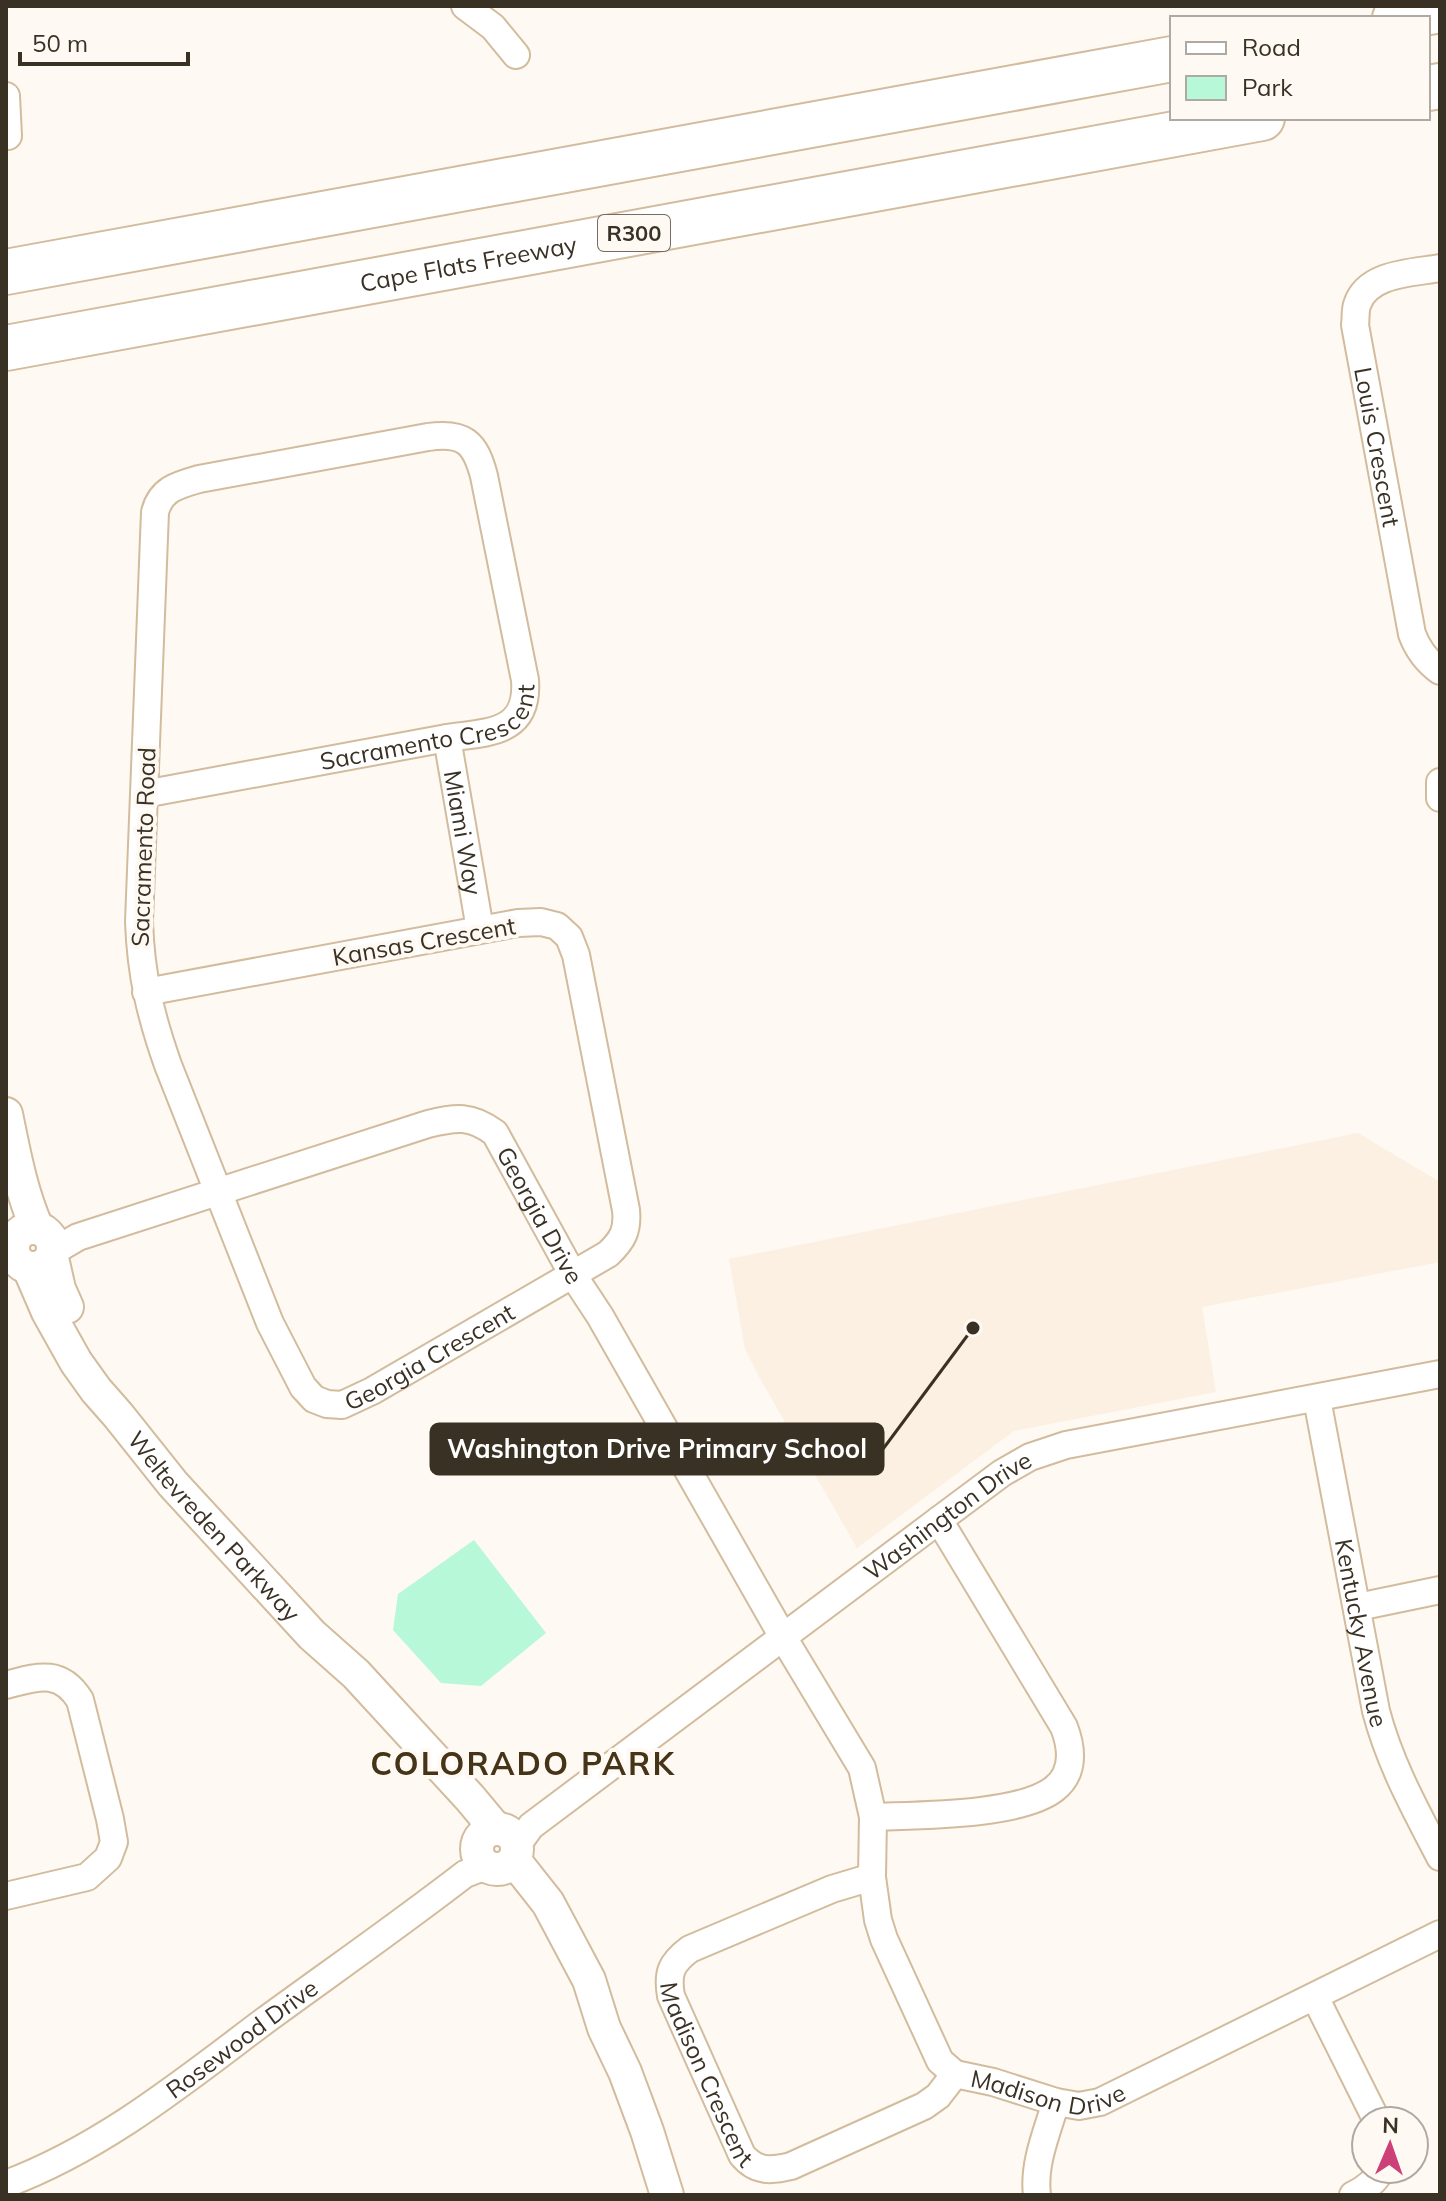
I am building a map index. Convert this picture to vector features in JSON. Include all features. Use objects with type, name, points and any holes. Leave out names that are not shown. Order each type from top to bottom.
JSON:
[{"type":"highway","points":[[1406,16],[1440,10]]},
{"type":"highway","points":[[6,272],[1170,59]]},
{"type":"highway","name":"Cape Flats Freeway","points":[[6,348],[1251,120]]},
{"type":"street","points":[[465,6],[493,27],[516,55]]},
{"type":"street","points":[[6,96],[8,136]]},
{"type":"street","name":"Louis Crescent","points":[[1440,268],[1388,277],[1374,283],[1363,293],[1357,307],[1355,325],[1412,634],[1417,649],[1440,671]]},
{"type":"street","name":"Sacramento Crescent","points":[[144,794],[497,730],[511,724],[520,714],[526,692],[484,476],[474,449],[465,440],[455,436],[428,437],[199,479],[166,492]]},
{"type":"street","name":"Sacramento Road","points":[[166,492],[158,501],[155,512],[140,960],[155,1030],[218,1192]]},
{"type":"street","name":"Miami Way","points":[[447,738],[480,929]]},
{"type":"street","points":[[1440,782],[1440,798]]},
{"type":"street","name":"Kansas Crescent","points":[[146,992],[480,929],[541,922],[557,926],[569,937],[576,955],[627,1221],[619,1244],[573,1275]]},
{"type":"street","name":"Weltevreden Parkway","points":[[6,1114],[48,1312],[76,1362],[173,1484],[312,1635],[347,1684],[457,1809],[548,1903],[589,1980],[604,2028],[625,2072],[647,2131],[667,2195]]},
{"type":"street","name":"Georgia Drive","points":[[32,1248],[428,1124],[447,1119],[467,1119],[483,1124],[495,1133],[573,1275],[600,1316],[783,1637]]},
{"type":"street","name":"Georgia Crescent","points":[[218,1192],[279,1342],[303,1387],[314,1399],[327,1404],[342,1405],[356,1399],[573,1275]]},
{"type":"street","name":"Weltevreden Parkway","points":[[6,1207],[32,1248]]},
{"type":"street","name":"Washington Drive","points":[[497,1849],[1002,1473],[1030,1457],[1066,1445],[1440,1374]]},
{"type":"street","name":"Kentucky Avenue","points":[[1317,1399],[1382,1735],[1389,1756],[1429,1813],[1440,1857]]},
{"type":"street","points":[[873,1817],[987,1810],[1017,1804],[1054,1790],[1064,1779],[1069,1766],[1071,1753],[1064,1727],[939,1520]]},
{"type":"street","points":[[1358,1607],[1440,1590]]},
{"type":"street","name":"Madison Drive","points":[[783,1637],[862,1768],[873,1817],[872,1877],[878,1920],[940,2061],[955,2074],[993,2082],[1056,2102],[1079,2106],[1100,2102],[1440,1934]]},
{"type":"street","points":[[6,1685],[37,1678],[56,1679],[71,1686],[80,1700],[114,1842],[108,1858],[87,1877],[6,1896]]},
{"type":"street","name":"Rosewood Drive","points":[[6,2184],[85,2148],[157,2101],[497,1849]]},
{"type":"street","name":"Madison Crescent","points":[[872,1877],[832,1889],[690,1949],[677,1958],[670,1970],[668,1983],[671,1996],[742,2155],[749,2164],[761,2169],[776,2170],[791,2166],[924,2106],[938,2096],[955,2074]]},
{"type":"street","points":[[1315,1997],[1369,2105]]},
{"type":"street","points":[[1037,2195],[1037,2169],[1056,2102]]},
{"type":"shaded area","points":[[1358,1133],[1440,1182],[1440,1262],[1202,1307],[1216,1392],[1014,1431],[857,1548],[745,1349],[729,1259]]},
{"type":"green space","points":[[474,1540],[546,1633],[481,1686],[441,1683],[393,1630],[398,1594]]},
{"type":"place","name":"Washington Drive Primary School","points":[[973,1328]]},
{"type":"district","name":"COLORADO PARK","points":[[523,1763]]}]
